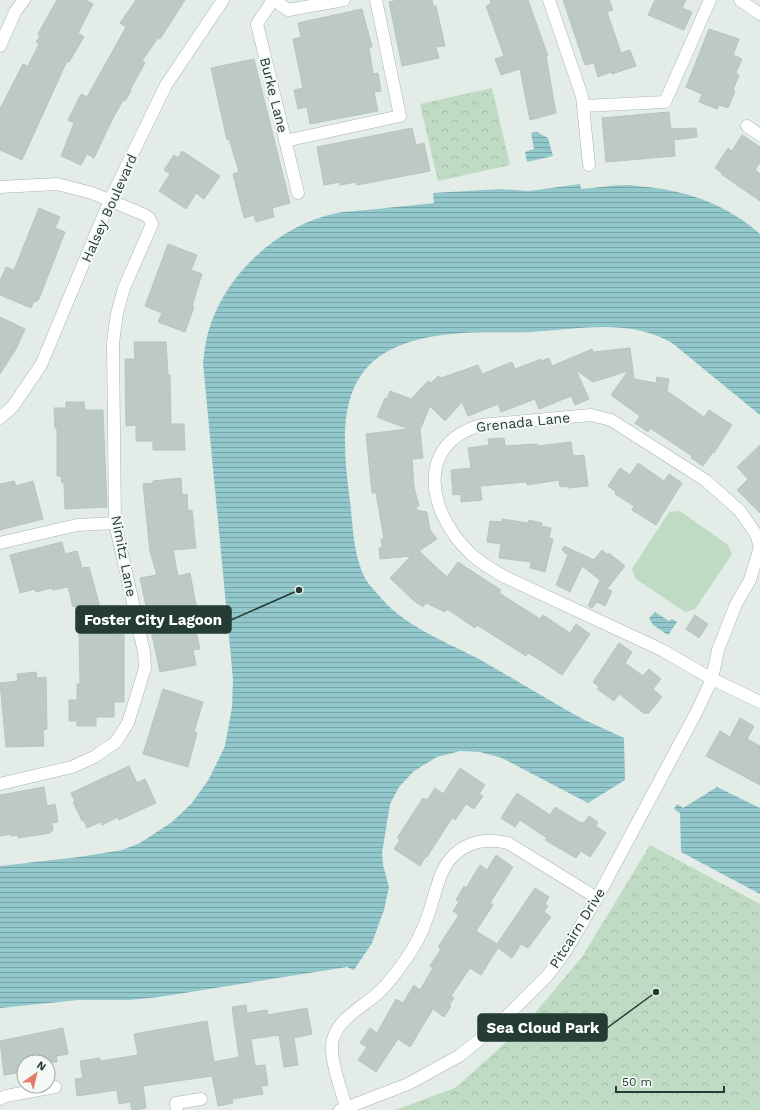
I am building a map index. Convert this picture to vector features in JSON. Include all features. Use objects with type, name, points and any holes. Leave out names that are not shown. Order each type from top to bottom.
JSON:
[{"type":"street","points":[[0,46],[15,12],[24,0]]},
{"type":"street","name":"Halsey Boulevard","points":[[0,418],[13,406],[41,365],[110,200],[166,85],[223,0]]},
{"type":"street","points":[[274,0],[288,10],[344,0]]},
{"type":"street","name":"Burke Lane","points":[[274,0],[257,24],[298,193]]},
{"type":"street","points":[[285,141],[400,116],[376,0]]},
{"type":"street","points":[[549,0],[582,96],[588,165]]},
{"type":"street","points":[[583,106],[665,102],[710,0]]},
{"type":"street","points":[[740,0],[760,14]]},
{"type":"street","points":[[747,126],[760,135]]},
{"type":"street","points":[[0,187],[57,184],[110,200]]},
{"type":"street","name":"Nimitz Lane","points":[[0,784],[72,768],[94,757],[116,742],[128,723],[145,668],[144,652],[115,523],[113,343],[117,313],[124,288],[152,224],[149,218],[145,215],[110,200]]},
{"type":"street","name":"Grenada Lane","points":[[712,679],[718,650],[736,604],[750,580],[760,546],[750,523],[730,501],[705,480],[634,434],[611,420],[591,415],[481,425],[462,432],[446,446],[437,463],[433,484],[438,507],[451,530],[470,553],[486,566],[505,577],[662,650],[712,679],[760,702]]},
{"type":"street","points":[[0,543],[77,525],[115,523]]},
{"type":"street","name":"Pitcairn Drive","points":[[344,1110],[408,1084],[459,1056],[499,1024],[548,975],[565,952],[597,898],[685,734],[712,679]]},
{"type":"street","points":[[344,1110],[332,1059],[333,1037],[338,1028],[348,1018],[385,987],[408,957],[427,919],[443,869],[459,850],[481,840],[508,843],[597,898]]},
{"type":"street","points":[[0,1100],[6,1096],[17,1094]]},
{"type":"street","points":[[177,1110],[176,1103],[201,1099]]},
{"type":"green space","points":[[492,88],[510,165],[438,181],[420,104]]},
{"type":"green space","points":[[680,511],[728,545],[732,554],[695,609],[685,612],[636,579],[632,569],[669,512]]},
{"type":"green space","points":[[650,845],[760,904],[760,1110],[395,1110],[455,1088],[523,1027],[582,957]]},
{"type":"water","points":[[537,132],[548,138],[553,156],[527,162],[525,152],[534,149],[531,133]]},
{"type":"water","points":[[580,184],[581,189],[615,185],[630,185],[664,189],[694,196],[735,215],[760,234],[760,415],[672,343],[656,335],[639,330],[604,327],[532,332],[482,332],[452,334],[417,340],[390,350],[370,364],[357,383],[349,405],[345,431],[346,460],[352,526],[358,560],[366,580],[374,590],[402,618],[415,626],[479,659],[578,716],[624,738],[625,780],[588,803],[502,758],[480,752],[460,751],[437,757],[414,771],[399,787],[390,804],[382,853],[383,865],[389,887],[384,910],[372,943],[354,970],[347,967],[159,997],[130,1000],[78,1000],[0,1008],[0,866],[79,857],[122,850],[140,843],[172,822],[192,803],[209,779],[225,746],[232,707],[233,679],[203,363],[208,333],[216,312],[227,291],[240,273],[256,256],[274,241],[315,219],[341,212],[434,203],[433,193],[500,189],[529,191]]},
{"type":"water","points":[[655,612],[669,621],[672,619],[677,622],[668,635],[653,625],[649,618]]},
{"type":"water","points":[[717,787],[760,808],[760,894],[681,852],[680,813],[674,809],[677,804],[683,808]]},
{"type":"building","points":[[57,0],[86,0],[93,4],[78,33],[84,37],[69,62],[67,61],[22,160],[0,150],[0,109],[23,64],[28,66],[39,44],[36,42],[40,36],[38,34]]},
{"type":"building","points":[[136,0],[185,0],[160,39],[158,38],[142,61],[145,63],[130,90],[131,91],[125,101],[123,100],[112,120],[94,158],[87,154],[81,165],[61,156],[74,123],[68,120],[81,94],[87,97],[126,27],[120,23]]},
{"type":"building","points":[[397,0],[432,0],[433,6],[436,6],[445,46],[436,47],[439,58],[402,66],[389,2]]},
{"type":"building","points":[[490,0],[528,0],[548,56],[546,56],[556,113],[530,120],[520,69],[501,75],[495,59],[504,56],[486,6],[491,4]]},
{"type":"building","points":[[563,0],[609,0],[613,10],[607,12],[621,53],[630,50],[636,66],[598,77],[594,63],[585,65]]},
{"type":"building","points":[[655,0],[686,0],[682,8],[692,12],[684,30],[648,15]]},
{"type":"building","points":[[362,9],[372,47],[369,47],[373,74],[378,73],[381,91],[374,92],[378,111],[310,124],[307,107],[298,109],[294,90],[303,88],[293,39],[301,37],[298,23]]},
{"type":"building","points":[[709,29],[739,39],[733,55],[742,59],[736,73],[739,75],[733,90],[735,91],[728,108],[719,105],[717,109],[699,102],[702,94],[686,87]]},
{"type":"building","points":[[254,59],[290,203],[272,208],[274,217],[256,222],[254,215],[244,218],[233,174],[239,172],[229,139],[227,140],[211,68]]},
{"type":"building","points":[[669,112],[671,129],[696,128],[697,137],[674,140],[675,156],[606,162],[602,118]]},
{"type":"building","points":[[412,128],[416,145],[424,143],[430,171],[357,185],[356,182],[340,185],[340,182],[324,185],[317,147]]},
{"type":"building","points":[[742,135],[760,147],[760,162],[755,170],[760,174],[760,201],[721,174],[722,173],[715,168],[728,148],[732,151]]},
{"type":"building","points":[[182,151],[220,176],[204,199],[196,193],[186,209],[159,191],[170,174],[164,170],[174,155],[178,158]]},
{"type":"building","points":[[39,208],[60,217],[55,228],[65,232],[39,299],[36,302],[34,301],[31,308],[0,295],[0,281],[6,267],[14,270]]},
{"type":"building","points":[[168,244],[197,255],[191,270],[202,274],[192,306],[194,307],[185,332],[158,322],[162,313],[145,306]]},
{"type":"building","points":[[0,317],[25,329],[16,349],[0,374]]},
{"type":"building","points":[[134,342],[166,342],[168,375],[170,375],[171,424],[184,424],[185,450],[153,450],[153,441],[136,441],[136,425],[126,426],[125,359],[135,359]]},
{"type":"building","points":[[630,348],[634,379],[656,383],[657,377],[669,379],[667,391],[704,417],[709,410],[732,425],[714,453],[713,452],[703,466],[691,458],[692,456],[650,428],[648,432],[635,423],[640,416],[611,395],[628,371],[593,382],[576,370],[589,399],[575,405],[571,396],[539,409],[535,399],[501,412],[498,404],[468,416],[462,402],[445,421],[430,406],[420,430],[423,458],[412,459],[414,487],[419,506],[417,506],[416,510],[427,512],[430,530],[437,539],[419,551],[447,577],[458,562],[501,590],[499,593],[540,619],[543,615],[570,633],[576,624],[590,634],[562,675],[528,653],[526,656],[477,625],[475,628],[447,609],[445,612],[426,603],[423,607],[414,601],[390,578],[411,556],[380,559],[379,548],[382,547],[381,539],[384,539],[376,493],[372,493],[366,434],[408,429],[377,417],[385,398],[387,399],[390,391],[411,399],[428,381],[431,383],[438,376],[441,378],[478,365],[482,374],[512,362],[515,369],[541,359],[542,361],[549,358],[552,366],[592,349],[593,352]]},
{"type":"building","points":[[66,402],[84,402],[85,410],[103,410],[107,507],[65,509],[64,483],[62,483],[61,476],[57,476],[57,428],[55,428],[54,408],[66,408]]},
{"type":"building","points":[[504,438],[505,446],[537,444],[538,446],[571,442],[573,456],[584,455],[588,486],[568,488],[568,486],[560,487],[559,480],[527,485],[527,482],[480,486],[482,500],[461,502],[461,494],[453,495],[451,470],[471,468],[468,448],[489,445],[488,439]]},
{"type":"building","points":[[760,445],[760,513],[737,490],[748,479],[737,467]]},
{"type":"building","points":[[638,463],[664,481],[669,474],[682,483],[656,525],[632,510],[634,506],[615,494],[616,492],[608,486],[620,468],[630,475]]},
{"type":"building","points":[[181,478],[182,495],[187,494],[188,511],[192,510],[196,548],[173,550],[178,576],[190,573],[201,631],[196,632],[200,649],[193,650],[196,665],[160,672],[140,578],[157,575],[150,552],[143,484],[153,483],[153,481]]},
{"type":"building","points":[[14,481],[16,486],[33,481],[43,519],[0,530],[0,484]]},
{"type":"building","points":[[502,519],[528,523],[529,520],[542,523],[541,526],[551,528],[549,538],[553,539],[545,572],[530,568],[531,562],[499,558],[501,544],[487,542],[490,521],[502,522]]},
{"type":"building","points":[[62,542],[65,554],[77,551],[82,568],[89,567],[100,607],[101,620],[114,620],[114,635],[124,634],[124,702],[114,702],[114,717],[96,717],[96,726],[77,726],[77,721],[69,721],[69,700],[77,700],[77,684],[80,684],[79,631],[76,629],[76,606],[73,607],[68,587],[53,590],[52,588],[36,592],[35,589],[20,593],[10,555]]},
{"type":"building","points":[[564,546],[594,560],[602,550],[608,555],[609,553],[625,566],[607,589],[612,591],[605,606],[597,602],[592,608],[588,606],[600,580],[582,566],[570,592],[556,585],[568,555],[562,550]]},
{"type":"building","points":[[695,615],[708,624],[699,638],[686,629]]},
{"type":"building","points":[[619,643],[632,652],[625,663],[643,676],[649,669],[661,679],[653,689],[662,697],[648,714],[646,712],[645,714],[619,694],[614,701],[597,689],[599,687],[593,682]]},
{"type":"building","points":[[36,672],[37,678],[46,677],[47,729],[43,730],[44,746],[6,747],[0,683],[18,681],[17,674]]},
{"type":"building","points":[[163,689],[203,702],[194,732],[197,733],[188,767],[143,754]]},
{"type":"building","points":[[740,718],[754,726],[747,739],[760,746],[760,785],[706,756],[720,731],[730,737]]},
{"type":"building","points":[[129,766],[137,783],[145,779],[156,803],[119,820],[118,817],[102,825],[100,822],[87,828],[73,802],[75,801],[71,793]]},
{"type":"building","points":[[460,768],[485,785],[479,794],[483,796],[474,809],[466,804],[455,820],[452,818],[420,866],[394,849],[400,840],[397,838],[423,798],[427,800],[435,788],[443,794]]},
{"type":"building","points":[[44,787],[47,806],[55,804],[58,822],[52,823],[53,831],[50,831],[50,833],[18,838],[17,835],[11,836],[11,834],[0,836],[0,795]]},
{"type":"building","points":[[517,793],[550,815],[555,807],[581,823],[584,823],[589,816],[598,822],[596,826],[606,833],[590,857],[581,851],[576,858],[545,840],[547,838],[520,820],[515,827],[501,818]]},
{"type":"building","points":[[496,855],[513,867],[490,903],[493,905],[476,931],[497,944],[535,888],[549,897],[545,904],[548,906],[544,912],[551,917],[528,948],[521,944],[512,958],[498,948],[481,975],[470,968],[451,996],[454,998],[444,1017],[433,1009],[410,1047],[398,1039],[376,1072],[358,1060],[367,1047],[360,1043],[370,1028],[377,1033],[396,999],[403,1003],[414,985],[420,990],[433,968],[430,966],[441,949],[438,947],[459,915],[453,911],[459,902],[456,900],[464,886],[466,888],[480,865],[487,870]]},
{"type":"building","points":[[246,1005],[247,1013],[267,1010],[268,1015],[307,1008],[312,1034],[294,1038],[298,1065],[284,1067],[279,1035],[251,1039],[255,1066],[265,1065],[268,1085],[261,1086],[263,1094],[232,1099],[233,1103],[218,1106],[212,1076],[143,1086],[146,1108],[136,1110],[132,1110],[130,1102],[119,1104],[117,1090],[77,1096],[75,1079],[83,1078],[80,1061],[100,1058],[100,1061],[138,1055],[134,1034],[207,1021],[214,1062],[239,1057],[232,1007]]},
{"type":"building","points":[[63,1028],[68,1054],[56,1056],[56,1054],[16,1054],[16,1073],[4,1075],[0,1041]]},
{"type":"place","name":"Foster City Lagoon","points":[[299,590]]},
{"type":"place","name":"Sea Cloud Park","points":[[656,992]]}]
